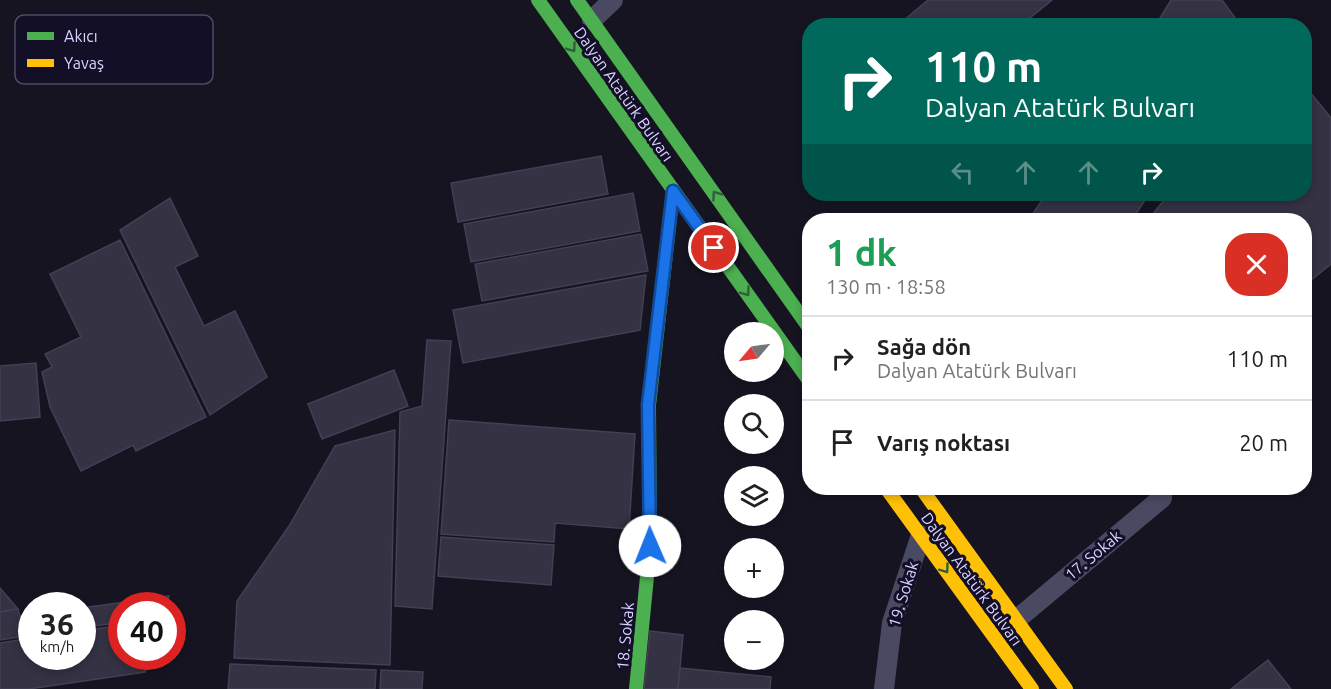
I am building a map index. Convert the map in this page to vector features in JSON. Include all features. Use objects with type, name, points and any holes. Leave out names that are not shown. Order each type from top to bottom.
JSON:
[{"type":"main road","name":"Dalyan Atatürk Bulvarı","points":[[538,0],[802,371]]},
{"type":"main road","name":"Dalyan Atatürk Bulvarı","points":[[578,0],[802,318]]},
{"type":"main road","name":"18. Sokak","points":[[636,689],[650,546],[648,405],[673,191]]},
{"type":"main road","name":"Dalyan Atatürk Bulvarı","points":[[891,495],[1032,689]]},
{"type":"main road","name":"Dalyan Atatürk Bulvarı","points":[[926,495],[1066,689]]},
{"type":"street","points":[[592,20],[613,0]]},
{"type":"street","name":"17. Sokak","points":[[1016,620],[1162,498],[1160,495]]},
{"type":"street","name":"19. Sokak","points":[[884,689],[892,623],[921,536]]},
{"type":"building","points":[[928,0],[1052,0],[1030,18],[907,18]]},
{"type":"building","points":[[1171,0],[1222,0],[1235,18],[1160,18]]},
{"type":"building","points":[[1312,95],[1331,118],[1331,264],[1312,279],[1312,213],[1154,213],[1163,201],[1312,201]]},
{"type":"building","points":[[601,156],[608,194],[458,222],[451,183]]},
{"type":"building","points":[[633,193],[640,231],[471,262],[464,224]]},
{"type":"building","points":[[170,198],[198,256],[175,267],[204,326],[235,311],[267,377],[210,415],[120,230]]},
{"type":"building","points":[[1041,201],[1144,201],[1137,213],[1033,213]]},
{"type":"building","points":[[641,234],[648,271],[482,301],[475,264]]},
{"type":"building","points":[[120,240],[206,417],[136,451],[133,445],[81,471],[50,407],[42,372],[52,367],[45,354],[81,337],[50,274]]},
{"type":"building","points":[[646,275],[640,330],[463,363],[453,310]]},
{"type":"building","points":[[427,340],[451,341],[432,609],[395,606],[400,412],[422,406]]},
{"type":"building","points":[[36,363],[40,417],[0,421],[0,366]]},
{"type":"building","points":[[394,370],[408,406],[322,439],[308,404]]},
{"type":"building","points":[[449,420],[635,434],[629,529],[555,523],[554,542],[441,534]]},
{"type":"building","points":[[395,430],[390,665],[234,658],[237,601],[289,526],[335,446]]},
{"type":"building","points":[[441,537],[554,545],[551,585],[438,576]]},
{"type":"building","points":[[0,588],[18,609],[0,612]]},
{"type":"building","points":[[108,604],[108,624],[96,626],[96,606]]},
{"type":"building","points":[[18,609],[18,637],[0,640],[0,612]]},
{"type":"building","points":[[108,627],[108,670],[146,670],[145,672],[29,689],[0,689],[0,643],[18,640],[18,670],[96,670],[96,629]]},
{"type":"building","points":[[650,631],[683,635],[678,689],[644,689]]},
{"type":"building","points":[[1268,660],[1291,689],[1231,689]]},
{"type":"building","points":[[230,664],[376,670],[375,689],[228,689]]},
{"type":"building","points":[[680,668],[771,677],[770,689],[678,689]]},
{"type":"building","points":[[381,670],[423,672],[422,689],[380,689]]},
{"type":"traffic: fast","points":[[538,0],[802,371]]},
{"type":"traffic: fast","points":[[577,0],[802,318]]},
{"type":"traffic: fast","points":[[636,689],[650,546],[649,405],[673,191]]},
{"type":"traffic: slow","points":[[891,495],[1032,689]]},
{"type":"traffic: slow","points":[[926,495],[1066,689]]},
{"type":"route","points":[[650,546],[648,405],[673,191],[714,248]]}]
